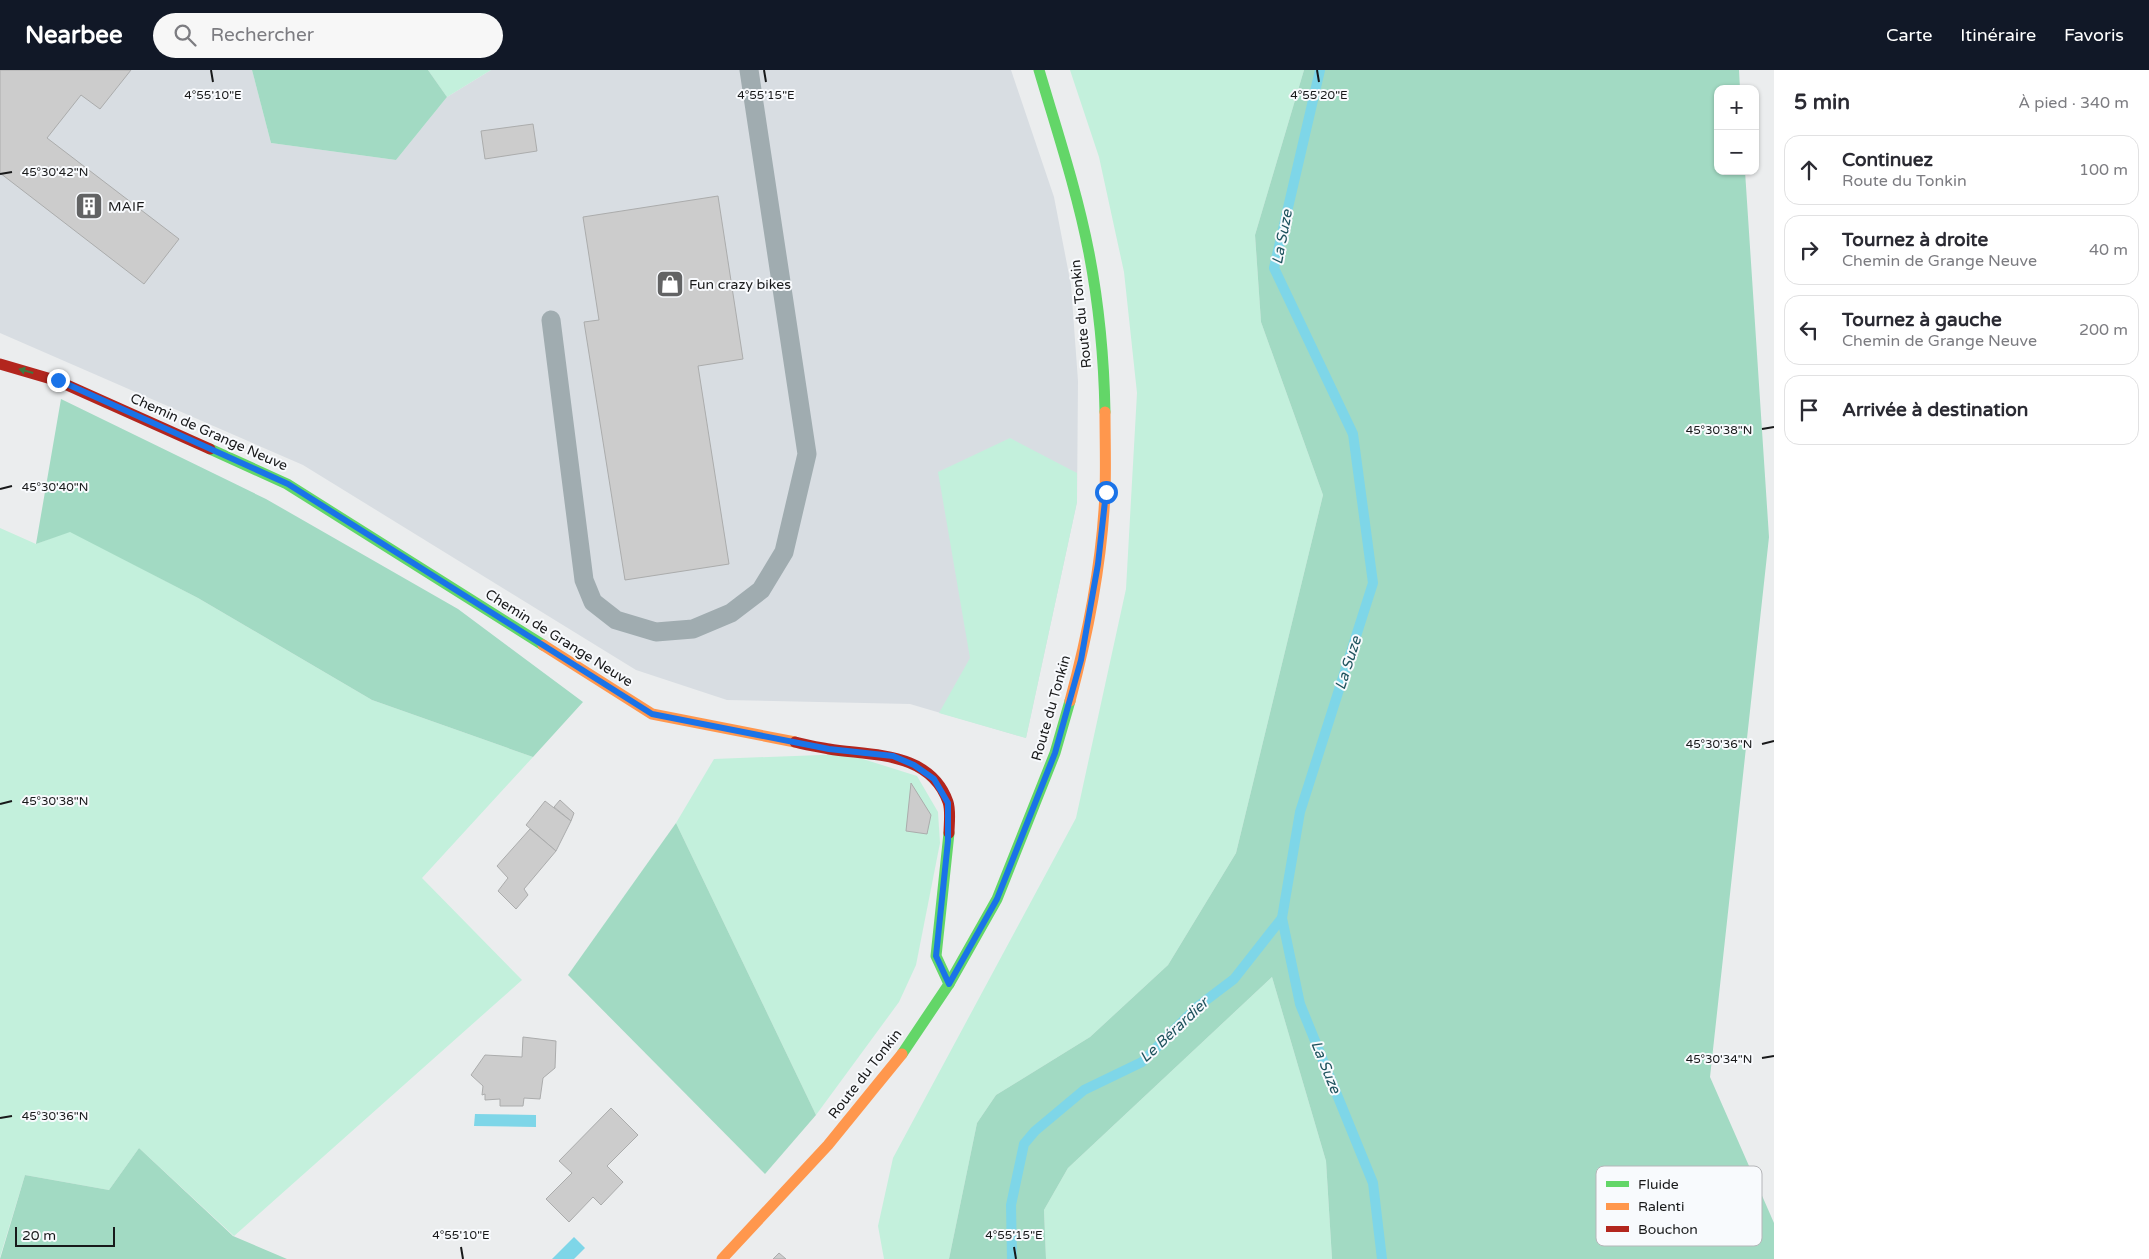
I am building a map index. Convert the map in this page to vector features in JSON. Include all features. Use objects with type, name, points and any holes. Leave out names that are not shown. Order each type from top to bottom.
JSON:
[{"type":"street","name":"Route du Tonkin","points":[[722,1259],[828,1144],[894,1066],[949,984],[997,899],[1055,753],[1081,660],[1098,564],[1106,492],[1100,334],[1089,254],[1070,173],[1040,70]]},
{"type":"street","name":"Chemin de Grange Neuve","points":[[0,364],[58,380],[288,484],[652,714],[829,749],[893,756],[914,765],[934,779],[948,803],[948,841],[936,956],[949,984]]},
{"type":"lane","points":[[551,320],[584,580],[593,602],[616,620],[656,632],[693,629],[731,613],[762,590],[784,552],[807,454],[749,70]]},
{"type":"shaded area","points":[[0,70],[252,70],[271,143],[396,160],[447,97],[491,70],[1011,70],[1054,197],[1071,285],[1078,381],[1077,502],[1026,738],[910,704],[727,700],[636,670],[303,465],[0,333]]},
{"type":"green space","points":[[252,70],[428,70],[447,97],[396,160],[271,143]]},
{"type":"green space","points":[[428,70],[491,70],[447,97]]},
{"type":"green space","points":[[1070,70],[1304,70],[1255,235],[1261,322],[1323,495],[1236,853],[1168,965],[1090,1037],[996,1095],[977,1123],[949,1259],[884,1259],[878,1226],[893,1158],[1076,818],[1126,589],[1137,393],[1124,272],[1099,157]]},
{"type":"green space","points":[[1304,70],[1739,70],[1740,85],[1714,85],[1714,175],[1745,175],[1769,537],[1710,1077],[1749,1166],[1596,1166],[1596,1246],[1762,1246],[1762,1196],[1774,1223],[1774,1259],[1332,1259],[1326,1161],[1272,977],[1068,1168],[1044,1210],[1046,1259],[949,1259],[977,1123],[996,1095],[1090,1037],[1168,965],[1236,853],[1323,495],[1261,322],[1255,235]]},
{"type":"green space","points":[[61,399],[266,499],[458,609],[583,702],[533,757],[372,700],[198,598],[70,532],[36,544]]},
{"type":"green space","points":[[1010,438],[1077,473],[1077,502],[1026,738],[939,713],[970,658],[938,472]]},
{"type":"green space","points":[[0,528],[36,544],[70,531],[198,598],[372,700],[533,757],[422,878],[522,980],[234,1236],[139,1148],[109,1190],[25,1175],[0,1257]]},
{"type":"green space","points":[[847,754],[917,776],[938,812],[940,843],[916,965],[899,1002],[816,1115],[676,823],[714,759]]},
{"type":"green space","points":[[676,823],[816,1115],[765,1174],[568,975]]},
{"type":"green space","points":[[1272,977],[1326,1161],[1332,1259],[1046,1259],[1044,1210],[1068,1168]]},
{"type":"green space","points":[[139,1148],[233,1236],[287,1259],[0,1259],[25,1175],[109,1190]]},
{"type":"water","points":[[475,1114],[536,1115],[536,1127],[474,1126]]},
{"type":"water","points":[[574,1237],[585,1248],[574,1259],[552,1259]]},
{"type":"building","name":"MAIF","points":[[0,70],[131,70],[100,109],[81,95],[47,138],[179,239],[144,284],[0,173]]},
{"type":"building","points":[[533,124],[537,151],[485,159],[481,131]]},
{"type":"building","points":[[718,196],[743,359],[698,366],[729,564],[625,580],[584,322],[599,320],[583,217]]},
{"type":"building","points":[[911,783],[931,815],[927,834],[906,831]]},
{"type":"building","points":[[560,800],[574,813],[571,821],[554,807]]},
{"type":"building","points":[[545,801],[571,821],[556,851],[526,825]]},
{"type":"building","points":[[530,829],[556,851],[524,889],[528,895],[516,909],[498,891],[508,878],[497,866]]},
{"type":"building","points":[[523,1037],[556,1041],[555,1068],[543,1078],[540,1099],[524,1098],[523,1106],[500,1106],[500,1099],[485,1100],[485,1094],[482,1095],[483,1086],[471,1075],[485,1055],[522,1057]]},
{"type":"building","points":[[611,1108],[638,1135],[607,1166],[623,1182],[601,1205],[593,1197],[569,1222],[546,1199],[572,1173],[559,1161]]},
{"type":"building","points":[[779,1253],[786,1259],[773,1259]]},
{"type":"waterway","name":"La Suze","points":[[1320,70],[1274,268],[1353,434],[1373,583],[1300,812],[1282,918],[1300,1004],[1373,1183],[1382,1259]]},
{"type":"waterway","name":"Le Bérardier","points":[[1012,1259],[1011,1205],[1024,1144],[1035,1131],[1084,1090],[1142,1062],[1197,1007],[1234,979],[1282,918]]},
{"type":"traffic: fast","points":[[1039,70],[1073,184],[1089,253],[1096,292],[1105,412]]},
{"type":"traffic: fast","points":[[210,449],[287,484],[543,645]]},
{"type":"traffic: fast","points":[[902,1054],[949,984],[997,899],[1055,753],[1070,701]]},
{"type":"traffic: fast","points":[[949,833],[936,956],[949,984]]},
{"type":"traffic: slow","points":[[1070,701],[1083,650],[1101,545],[1105,493],[1105,412]]},
{"type":"traffic: slow","points":[[543,645],[652,714],[795,742]]},
{"type":"traffic: slow","points":[[722,1259],[828,1145],[902,1054]]},
{"type":"traffic: jam","points":[[0,364],[58,381],[210,449]]},
{"type":"traffic: jam","points":[[795,742],[829,749],[881,755],[914,765],[928,773],[939,785],[948,802],[950,813],[949,833]]},
{"type":"place","name":"MAIF","points":[[89,206]]},
{"type":"place","name":"Fun crazy bikes","points":[[670,284]]},
{"type":"route","points":[[58,380],[288,484],[652,714],[829,749],[893,756],[914,765],[934,779],[948,803],[948,841],[936,956],[949,984],[997,899],[1055,753],[1081,660],[1098,564],[1106,492]]}]
